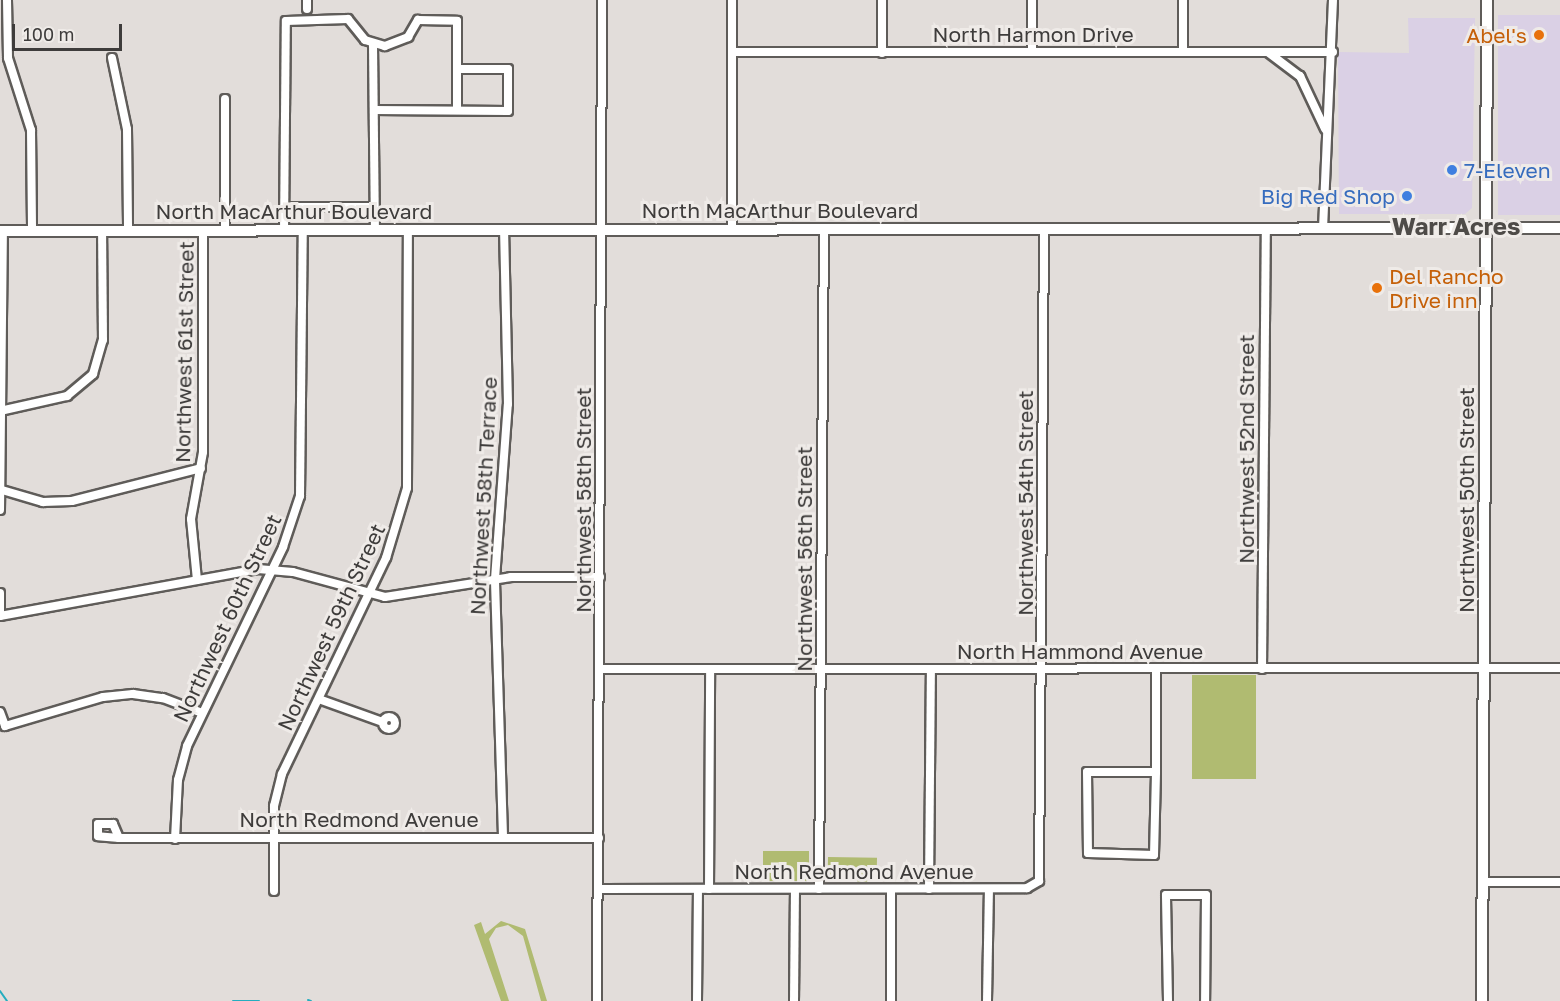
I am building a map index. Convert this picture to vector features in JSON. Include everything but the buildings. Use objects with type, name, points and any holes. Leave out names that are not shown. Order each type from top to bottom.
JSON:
[{"type":"main road","name":"Northwest 50th Street","points":[[1482,1001],[1487,0]]},
{"type":"main road","name":"North MacArthur Boulevard","points":[[1,231],[1560,228]]},
{"type":"street","points":[[7,0],[4,58],[31,130],[32,231]]},
{"type":"street","name":"Northwest 58th Street","points":[[597,1001],[603,230],[602,0]]},
{"type":"street","points":[[732,0],[732,230]]},
{"type":"street","points":[[882,0],[882,52]]},
{"type":"street","points":[[1032,0],[1032,52]]},
{"type":"street","points":[[1183,0],[1183,52]]},
{"type":"street","points":[[1323,229],[1326,130],[1333,52],[1333,0]]},
{"type":"street","points":[[284,231],[283,27],[294,19],[348,19],[373,44],[375,231]]},
{"type":"street","points":[[373,44],[400,42],[418,20],[457,21],[457,110]]},
{"type":"street","name":"North Harmon Drive","points":[[732,52],[1333,52]]},
{"type":"street","points":[[1266,52],[1300,76],[1326,130]]},
{"type":"street","points":[[112,58],[128,129],[128,231]]},
{"type":"street","points":[[374,110],[508,111],[508,69],[457,69]]},
{"type":"street","name":"Northwest 61st Street","points":[[225,99],[225,231]]},
{"type":"street","points":[[284,207],[374,207]]},
{"type":"street","name":"Northwest 52nd Street","points":[[1262,669],[1266,228]]},
{"type":"street","name":"Northwest 54th Street","points":[[1036,885],[1042,669],[1044,229]]},
{"type":"street","name":"Northwest 60th Street","points":[[175,839],[178,780],[202,713],[273,569],[294,521],[303,471],[303,230]]},
{"type":"street","name":"Northwest 58th Terrace","points":[[503,836],[495,579],[508,404],[504,230]]},
{"type":"street","name":"Northwest 56th Street","points":[[819,889],[824,230]]},
{"type":"street","points":[[0,510],[2,490],[1,231]]},
{"type":"street","points":[[1,411],[67,396],[93,374],[103,340],[102,231]]},
{"type":"street","name":"Northwest 61st Street","points":[[197,580],[191,519],[201,468],[203,231]]},
{"type":"street","name":"Northwest 59th Street","points":[[274,891],[274,838],[282,774],[369,595],[400,519],[410,460],[408,231]]},
{"type":"street","points":[[2,490],[57,503],[201,468]]},
{"type":"street","points":[[0,593],[0,616],[197,580],[273,569],[369,595],[425,594],[495,579],[600,577]]},
{"type":"street","name":"North Hammond Avenue","points":[[600,669],[1560,668]]},
{"type":"street","points":[[709,889],[710,669]]},
{"type":"street","points":[[929,889],[931,669]]},
{"type":"street","points":[[1156,669],[1156,772],[1154,855],[1088,853],[1087,771],[1156,772]]},
{"type":"street","points":[[0,712],[5,726],[117,694],[163,698],[202,713]]},
{"type":"street","points":[[319,699],[383,722]]},
{"type":"street","name":"North Redmond Avenue","points":[[119,838],[503,836],[599,838]]},
{"type":"street","points":[[1483,882],[1560,882]]},
{"type":"street","name":"North Redmond Avenue","points":[[598,889],[989,889],[1036,885]]},
{"type":"street","points":[[697,1001],[698,889]]},
{"type":"street","points":[[794,1001],[795,889]]},
{"type":"street","points":[[891,889],[891,1001]]},
{"type":"street","points":[[987,1001],[989,889]]},
{"type":"street","points":[[1168,1001],[1166,895],[1206,895],[1205,1001]]},
{"type":"shaded area","points":[[1498,15],[1560,15],[1560,215],[1498,215]]},
{"type":"shaded area","points":[[1408,18],[1475,18],[1472,208],[1465,214],[1339,214],[1338,52],[1409,53]]},
{"type":"green space","points":[[1192,675],[1256,675],[1256,779],[1192,779]]},
{"type":"green space","points":[[763,851],[809,851],[809,881],[763,881]]},
{"type":"green space","points":[[828,857],[877,858],[877,882],[828,881]]},
{"type":"green space","points":[[501,921],[525,929],[547,1001],[541,1001],[523,936],[508,925],[496,928],[489,939],[509,1001],[501,1001],[474,925],[481,922],[485,934]]},
{"type":"waterway","points":[[0,991],[7,1001]]},
{"type":"waterway","points":[[233,1001],[259,1001]]},
{"type":"place","name":"Abel's","points":[[1539,35]]},
{"type":"place","name":"7-Eleven","points":[[1452,170]]},
{"type":"place","name":"Big Red Shop","points":[[1407,196]]},
{"type":"place","name":"Del Rancho Drive inn","points":[[1377,288]]},
{"type":"district","name":"Warr Acres","points":[[1456,226]]}]
